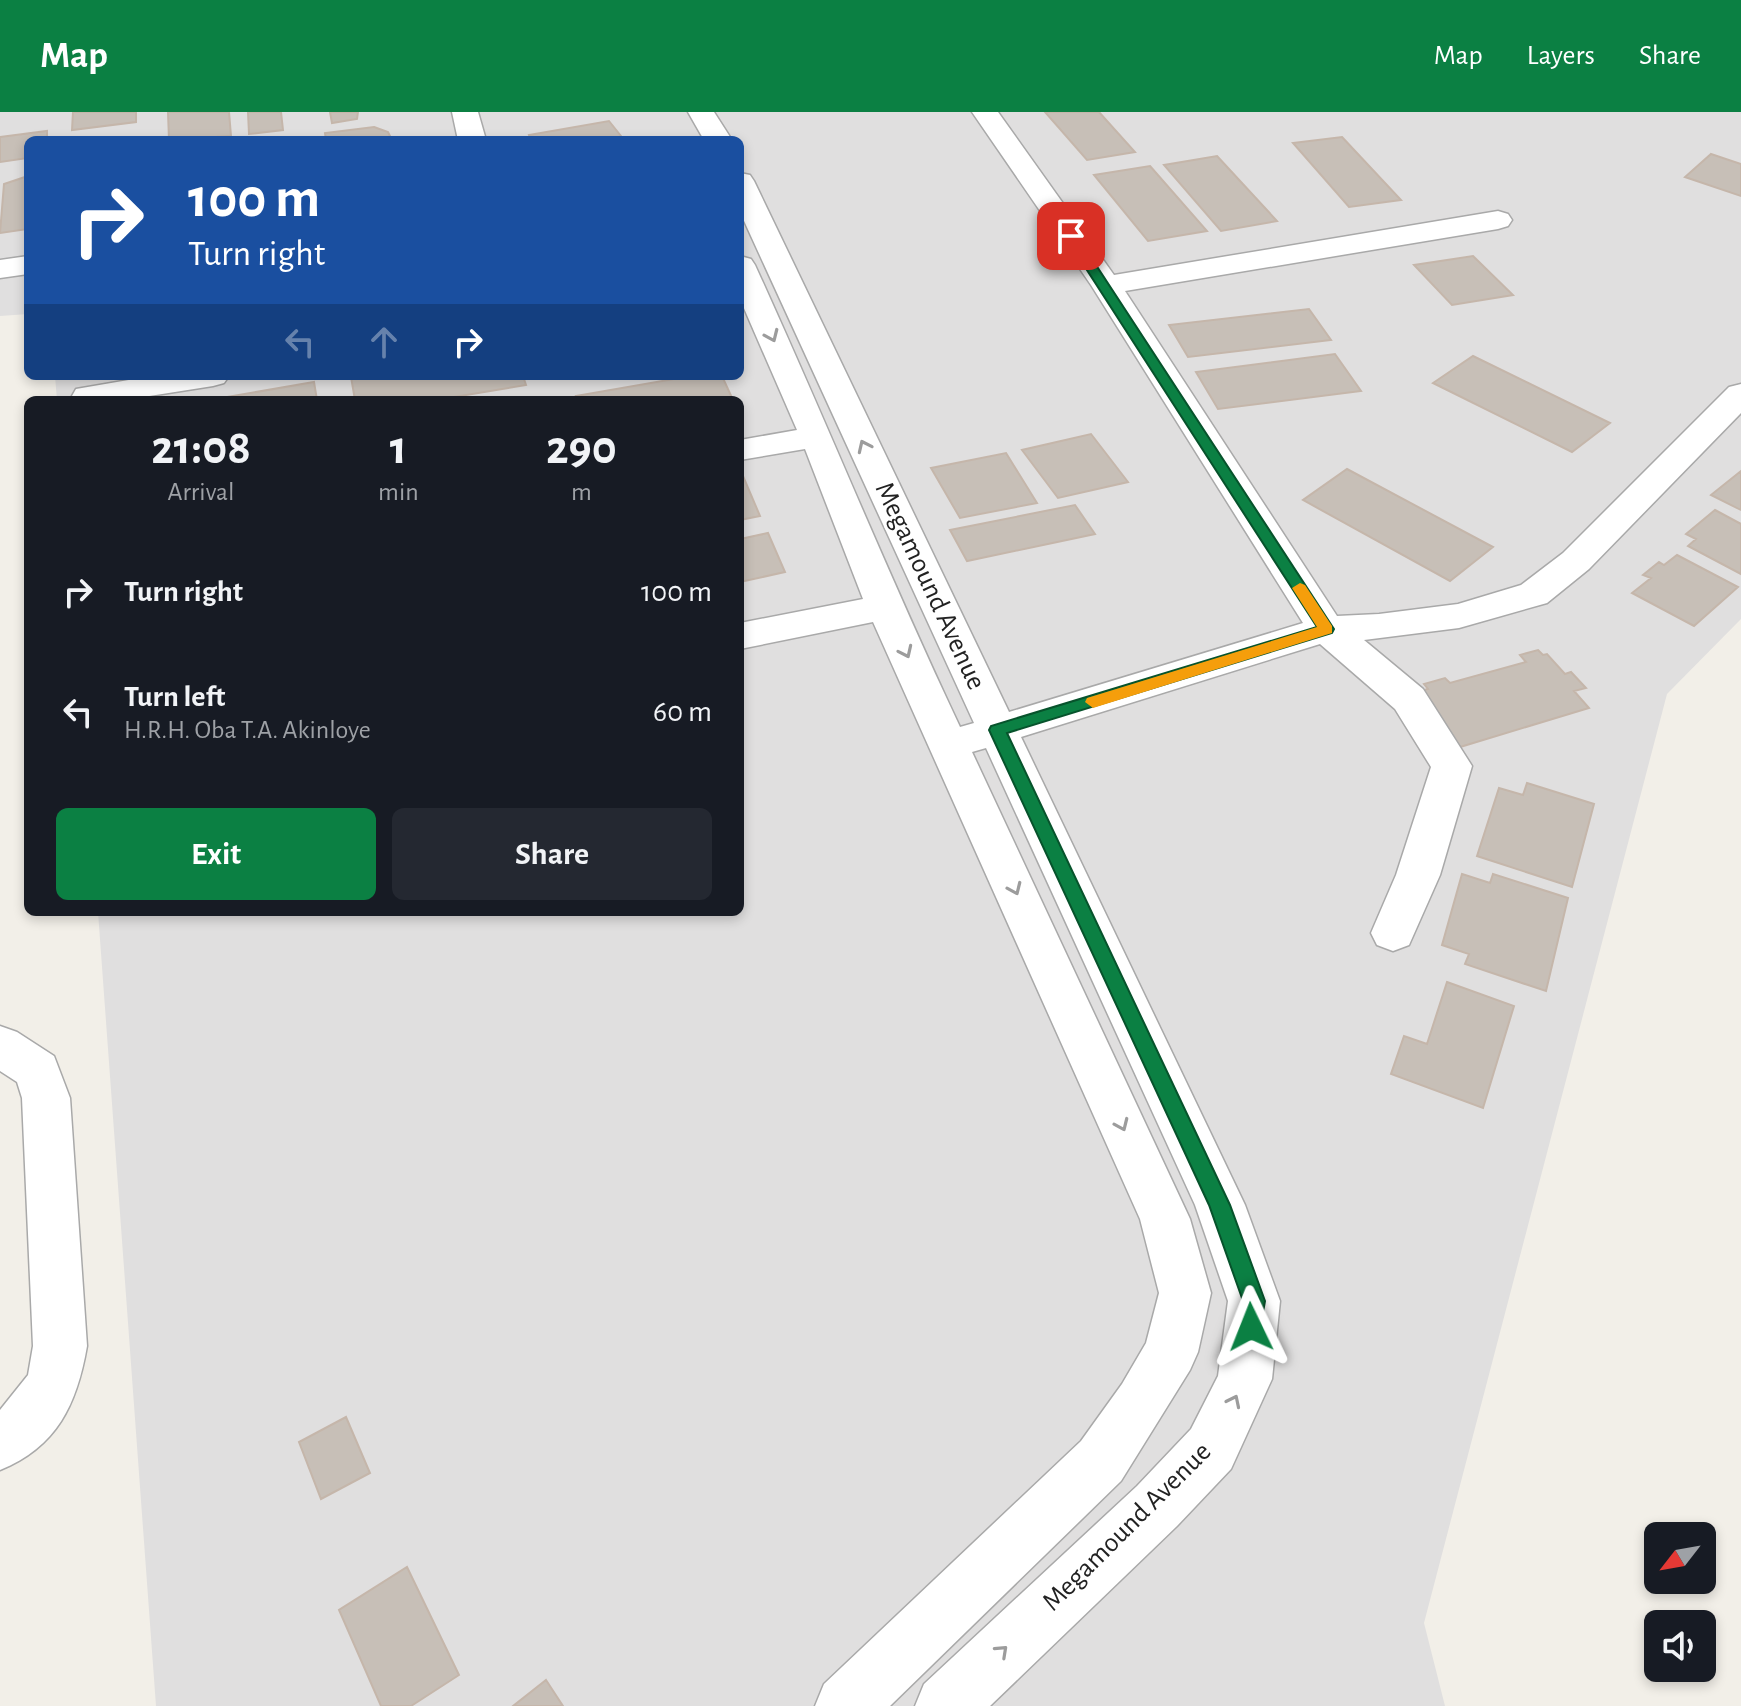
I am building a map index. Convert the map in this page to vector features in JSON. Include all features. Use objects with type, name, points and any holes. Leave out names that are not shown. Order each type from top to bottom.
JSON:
[{"type":"street","points":[[465,112],[471,136]]},
{"type":"street","points":[[985,112],[1106,285],[1326,629],[1409,699],[1452,766],[1418,875],[1393,933]]},
{"type":"street","points":[[688,118],[713,136]]},
{"type":"street","name":"Megamound Avenue","points":[[744,190],[1220,1205],[1254,1301],[1245,1379],[1211,1449],[1157,1506],[946,1706]]},
{"type":"street","points":[[1106,285],[1498,220]]},
{"type":"street","points":[[0,269],[24,266]]},
{"type":"street","name":"Megamound Avenue","points":[[744,283],[817,437],[885,607],[1165,1219],[1185,1293],[1171,1352],[1101,1461],[846,1706]]},
{"type":"street","points":[[88,396],[188,380]]},
{"type":"street","points":[[949,745],[1326,629],[1379,627],[1459,616],[1534,594],[1576,561],[1741,394]]},
{"type":"street","points":[[744,449],[817,437]]},
{"type":"street","points":[[744,635],[885,607]]},
{"type":"street","points":[[0,1046],[37,1070],[46,1098],[60,1346],[53,1386],[22,1427],[0,1443]]},
{"type":"shaded area","points":[[0,112],[1741,112],[1741,619],[1667,694],[1424,1623],[1445,1706],[156,1706],[98,916],[744,916],[744,396],[57,396],[55,380],[744,380],[744,136],[24,136],[24,314],[0,316]]},
{"type":"building","points":[[73,112],[136,112],[136,122],[72,130]]},
{"type":"building","points":[[168,112],[229,112],[231,136],[169,136]]},
{"type":"building","points":[[248,112],[281,112],[283,130],[249,134]]},
{"type":"building","points":[[330,112],[358,112],[357,119],[332,123]]},
{"type":"building","points":[[1045,112],[1099,112],[1135,152],[1087,160]]},
{"type":"building","points":[[609,121],[621,136],[529,136]]},
{"type":"building","points":[[374,127],[388,132],[390,136],[325,136],[325,133]]},
{"type":"building","points":[[47,131],[47,136],[24,136],[24,159],[0,162],[0,137]]},
{"type":"building","points":[[1342,137],[1401,200],[1349,207],[1293,143]]},
{"type":"building","points":[[1711,154],[1741,164],[1741,196],[1685,177]]},
{"type":"building","points":[[1217,156],[1277,221],[1221,231],[1164,165]]},
{"type":"building","points":[[1150,166],[1207,231],[1148,241],[1094,175]]},
{"type":"building","points":[[24,177],[24,230],[0,233],[4,184]]},
{"type":"building","points":[[1473,256],[1513,295],[1452,305],[1414,265]]},
{"type":"building","points":[[1309,309],[1331,340],[1188,357],[1169,325]]},
{"type":"building","points":[[1335,354],[1361,391],[1218,409],[1196,372]]},
{"type":"building","points":[[1473,356],[1610,423],[1572,452],[1433,383]]},
{"type":"building","points":[[352,380],[524,380],[526,385],[460,396],[354,396]]},
{"type":"building","points":[[668,380],[724,380],[731,396],[576,396]]},
{"type":"building","points":[[314,382],[316,396],[233,396]]},
{"type":"building","points":[[1091,434],[1128,482],[1058,498],[1022,450]]},
{"type":"building","points":[[1006,453],[1037,503],[960,518],[931,468]]},
{"type":"building","points":[[1347,469],[1493,547],[1450,581],[1303,500]]},
{"type":"building","points":[[1741,471],[1741,510],[1711,495]]},
{"type":"building","points":[[744,478],[760,516],[744,519]]},
{"type":"building","points":[[1075,505],[1095,534],[967,561],[950,530]]},
{"type":"building","points":[[1715,510],[1741,524],[1741,574],[1688,546],[1696,539],[1686,534]]},
{"type":"building","points":[[768,533],[785,572],[744,581],[744,538]]},
{"type":"building","points":[[1677,555],[1738,587],[1694,626],[1632,593],[1651,578],[1643,575],[1659,562],[1664,565]]},
{"type":"building","points":[[1538,650],[1543,655],[1547,654],[1565,674],[1571,672],[1586,688],[1574,691],[1589,708],[1460,747],[1414,693],[1428,689],[1424,684],[1445,678],[1450,683],[1526,662],[1520,655]]},
{"type":"building","points":[[1527,783],[1594,804],[1572,887],[1477,856],[1499,788],[1523,795]]},
{"type":"building","points":[[1462,874],[1490,883],[1493,874],[1568,898],[1546,991],[1465,964],[1469,954],[1442,945]]},
{"type":"building","points":[[1447,982],[1514,1006],[1483,1108],[1391,1074],[1404,1036],[1427,1044]]},
{"type":"building","points":[[346,1417],[370,1473],[321,1499],[299,1442]]},
{"type":"building","points":[[407,1567],[459,1675],[411,1706],[381,1706],[339,1610]]},
{"type":"building","points":[[546,1680],[563,1706],[513,1706]]},
{"type":"slow traffic","points":[[1093,702],[1326,629],[1300,588]]},
{"type":"route","points":[[1071,236],[1106,285],[1326,629],[997,730],[1220,1205],[1254,1301],[1251,1327]]}]
